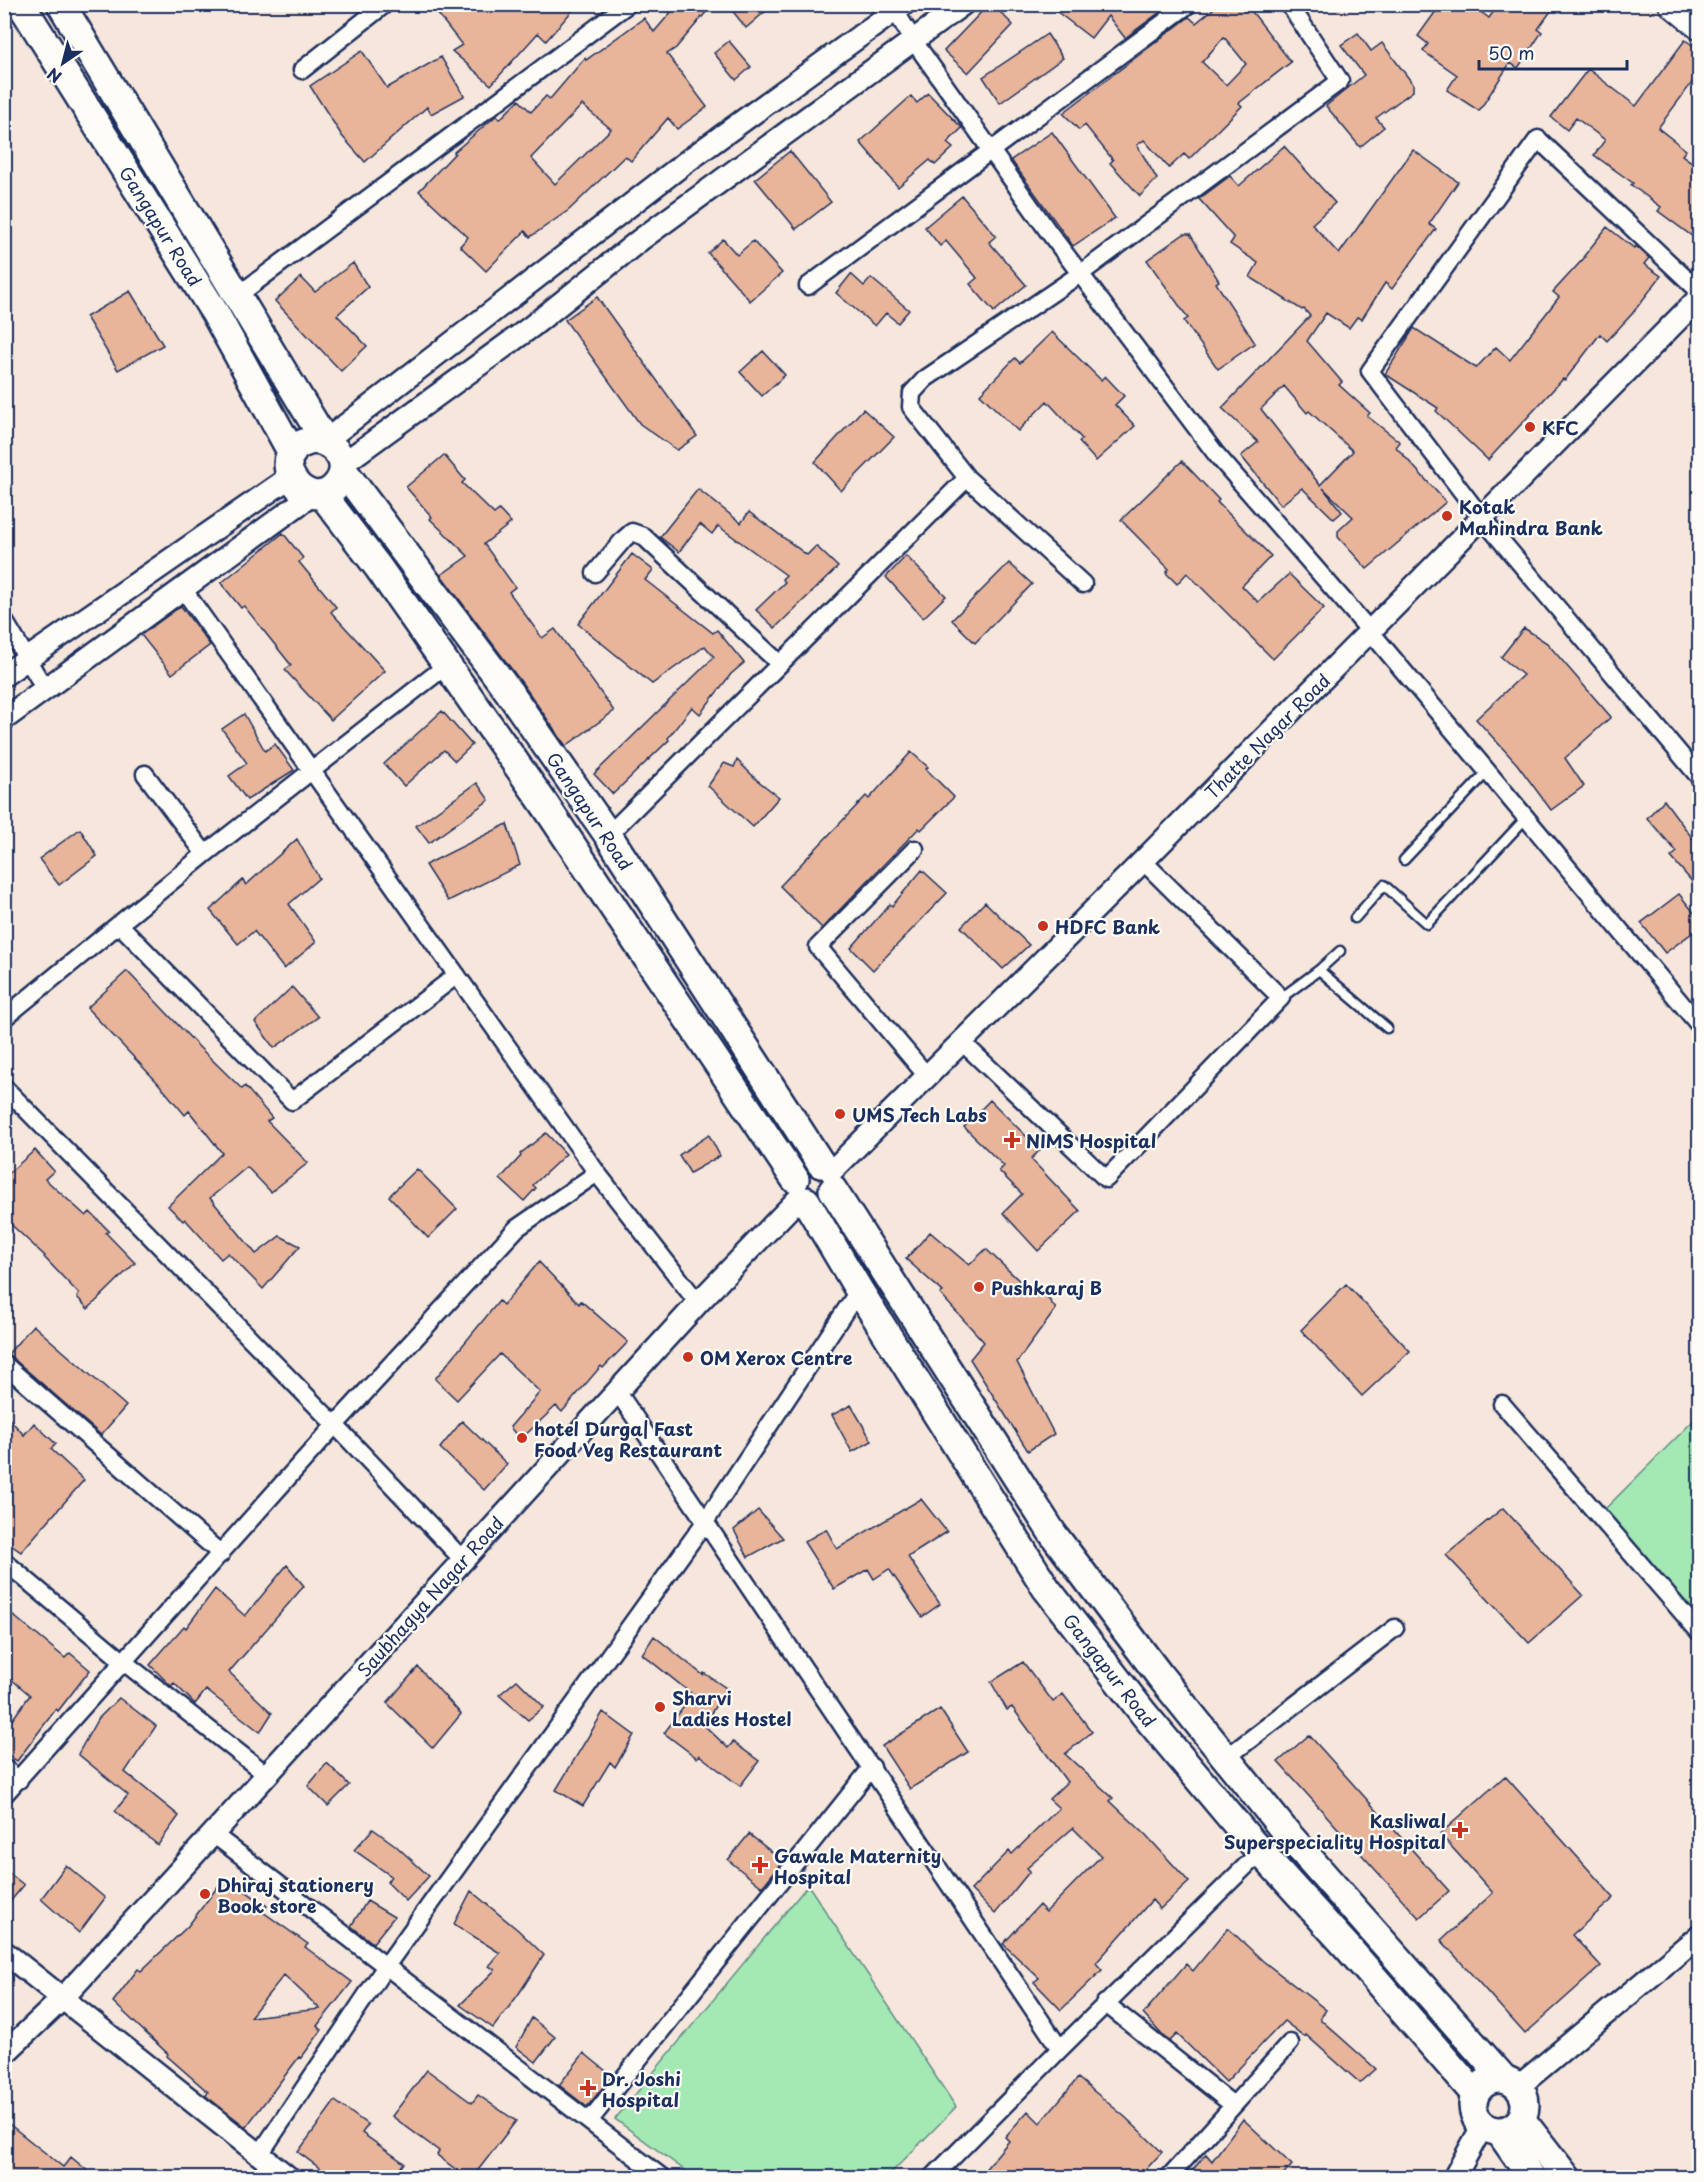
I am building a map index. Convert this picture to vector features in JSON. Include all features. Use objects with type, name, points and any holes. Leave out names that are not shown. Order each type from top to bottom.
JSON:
[{"type":"main road","name":"Gangapur Road","points":[[21,4],[215,313],[291,465]]},
{"type":"main road","name":"Gangapur Road","points":[[61,4],[325,441]]},
{"type":"main road","points":[[1671,4],[1700,28]]},
{"type":"main road","points":[[306,441],[325,441],[339,453],[344,466],[336,485],[317,494],[305,492],[291,465],[298,446],[306,441]]},
{"type":"main road","name":"Gangapur Road","points":[[344,466],[509,692],[608,835],[829,1175],[1053,1534],[1160,1676],[1284,1830],[1511,2083]]},
{"type":"main road","name":"Gangapur Road","points":[[317,494],[378,567],[543,802],[800,1192],[1046,1588],[1144,1714],[1260,1852],[1349,1949],[1475,2094]]},
{"type":"main road","points":[[814,1162],[829,1175],[825,1200],[812,1203],[800,1192],[801,1167],[814,1162]]},
{"type":"main road","points":[[1501,2125],[1526,2102],[1511,2083],[1486,2082],[1475,2094],[1474,2111],[1501,2125],[1567,2178]]},
{"type":"main road","points":[[1501,2125],[1532,2178]]},
{"type":"street","points":[[302,70],[385,4]]},
{"type":"street","points":[[237,296],[628,4]]},
{"type":"street","points":[[344,466],[531,327],[640,240],[963,4]]},
{"type":"street","points":[[808,286],[1189,4]]},
{"type":"street","points":[[1083,584],[967,478],[911,407],[912,393],[925,379],[1080,274],[1340,81],[1289,4]]},
{"type":"street","points":[[325,441],[686,162],[897,7],[913,40],[1080,274],[1216,454],[1370,631],[1700,1026]]},
{"type":"street","points":[[1696,768],[1482,518],[1370,371],[1538,139],[1700,292]]},
{"type":"street","name":"Thatte Nagar Road","points":[[829,1175],[1700,297]]},
{"type":"street","points":[[4,675],[291,465]]},
{"type":"street","points":[[608,835],[967,478]]},
{"type":"street","points":[[4,719],[317,494]]},
{"type":"street","points":[[595,573],[632,532],[643,536],[780,664]]},
{"type":"street","points":[[183,589],[597,1173],[698,1303]]},
{"type":"street","points":[[4,620],[45,689]]},
{"type":"street","points":[[4,1018],[205,854],[447,665]]},
{"type":"street","points":[[145,774],[205,854]]},
{"type":"street","points":[[915,849],[818,947],[927,1076]]},
{"type":"street","points":[[962,1042],[1106,1179],[1281,998],[1143,861]]},
{"type":"street","points":[[119,924],[292,1101],[456,975]]},
{"type":"street","points":[[4,1087],[335,1425],[463,1560]]},
{"type":"street","points":[[4,1795],[335,1425],[517,1228],[597,1173]]},
{"type":"street","name":"Saubhagya Nagar Road","points":[[4,2054],[63,1998],[800,1192]]},
{"type":"street","points":[[260,2154],[386,1966],[705,1521],[859,1290]]},
{"type":"street","points":[[4,1364],[221,1554]]},
{"type":"street","points":[[617,1391],[1060,2049]]},
{"type":"street","points":[[1502,1404],[1700,1633]]},
{"type":"street","points":[[4,1561],[124,1662],[267,1775]]},
{"type":"street","points":[[1226,1758],[1395,1629]]},
{"type":"street","points":[[590,2120],[872,1767]]},
{"type":"street","points":[[4,1768],[19,1780]]},
{"type":"street","points":[[213,1834],[663,2178]]},
{"type":"street","points":[[932,2178],[1260,1852]]},
{"type":"street","points":[[1511,2083],[1700,1935]]},
{"type":"street","points":[[4,1952],[289,2178]]},
{"type":"street","points":[[1106,2003],[1233,2105]]},
{"type":"street","points":[[1168,2178],[1290,2043]]},
{"type":"street","points":[[1454,2178],[1501,2125]]},
{"type":"lane","points":[[1404,860],[1487,772]]},
{"type":"lane","points":[[1355,918],[1384,885],[1427,924],[1526,818]]},
{"type":"lane","points":[[1281,998],[1340,951]]},
{"type":"lane","points":[[1319,970],[1387,1028]]},
{"type":"green space","points":[[1699,1415],[1699,1623],[1600,1514]]},
{"type":"green space","points":[[808,1885],[956,2107],[887,2177],[694,2177],[615,2119]]},
{"type":"building","points":[[430,4],[578,4],[546,41],[538,33],[491,85],[452,51],[462,45]]},
{"type":"building","points":[[678,4],[713,4],[676,48],[667,54],[707,107],[677,129],[668,118],[631,161],[625,156],[569,210],[530,237],[525,231],[486,271],[460,246],[468,237],[419,191],[454,152],[497,115],[500,119],[519,100],[531,112],[546,96],[550,99],[585,58],[586,60],[644,18],[654,32]],"holes":[[[582,105],[611,129],[555,184],[531,158]]]},
{"type":"building","points":[[727,4],[774,4],[746,28]]},
{"type":"building","points":[[989,4],[992,4],[1013,25],[968,73],[944,51]]},
{"type":"building","points":[[1047,4],[1160,4],[1164,9],[1125,38],[1108,16],[1091,38]]},
{"type":"building","points":[[1219,4],[1246,4],[1291,62],[1239,103],[1242,106],[1189,159],[1184,154],[1169,168],[1144,140],[1137,145],[1157,179],[1140,196],[1110,163],[1113,160],[1085,125],[1079,130],[1063,113],[1189,17],[1196,23]],"holes":[[[1224,37],[1246,64],[1226,85],[1202,62]]]},
{"type":"building","points":[[1441,4],[1470,4],[1489,18],[1499,4],[1556,4],[1538,29],[1542,32],[1518,68],[1510,63],[1479,111],[1447,90],[1457,75],[1423,51],[1428,44],[1418,36]]},
{"type":"building","points":[[1358,33],[1371,51],[1382,43],[1413,84],[1413,91],[1376,118],[1384,127],[1360,147],[1326,106],[1364,75],[1341,45]]},
{"type":"building","points":[[1047,34],[1063,58],[1000,103],[983,77]]},
{"type":"building","points":[[1685,40],[1700,50],[1700,72],[1658,128],[1686,150],[1682,155],[1700,168],[1700,242],[1658,211],[1661,207],[1631,185],[1633,183],[1594,155],[1605,140],[1576,118],[1567,130],[1551,117],[1588,69],[1636,106]]},
{"type":"building","points":[[729,41],[751,67],[736,80],[714,53]]},
{"type":"building","points":[[362,51],[387,88],[441,57],[464,96],[431,114],[427,107],[365,162],[342,136],[310,86]]},
{"type":"building","points":[[928,93],[962,128],[947,143],[953,148],[935,165],[930,160],[898,187],[860,142],[911,96],[917,103]]},
{"type":"building","points":[[1052,132],[1115,218],[1073,246],[1011,160]]},
{"type":"building","points":[[1284,146],[1335,203],[1312,224],[1339,254],[1413,150],[1458,182],[1429,224],[1436,229],[1392,289],[1385,283],[1362,319],[1357,317],[1349,328],[1326,313],[1307,341],[1342,382],[1339,385],[1370,413],[1367,416],[1400,442],[1396,447],[1446,502],[1367,569],[1338,537],[1338,531],[1353,517],[1323,488],[1342,512],[1334,519],[1302,488],[1281,505],[1241,456],[1258,442],[1222,408],[1310,316],[1304,309],[1302,310],[1250,277],[1258,263],[1230,244],[1234,238],[1199,199],[1230,176],[1239,186]],"holes":[[[1284,386],[1307,413],[1309,411],[1353,451],[1320,485],[1261,409]]]},
{"type":"building","points":[[790,151],[831,202],[796,229],[755,179]]},
{"type":"building","points":[[962,196],[996,236],[989,242],[1026,285],[994,312],[970,284],[977,278],[946,241],[940,246],[925,227]]},
{"type":"building","points":[[1607,227],[1634,248],[1636,246],[1649,258],[1644,264],[1661,276],[1632,314],[1607,341],[1600,334],[1565,380],[1563,379],[1488,460],[1436,411],[1438,408],[1385,374],[1414,328],[1476,368],[1496,347],[1510,360],[1559,297],[1553,292],[1585,257]]},
{"type":"building","points":[[1184,234],[1190,234],[1219,281],[1216,283],[1255,343],[1218,369],[1184,321],[1188,318],[1147,260]]},
{"type":"building","points":[[723,239],[737,255],[753,241],[782,273],[750,301],[708,253]]},
{"type":"building","points":[[353,263],[368,287],[337,315],[367,346],[341,371],[275,301],[301,277],[315,292]]},
{"type":"building","points":[[851,274],[864,286],[871,278],[909,310],[898,323],[886,313],[875,326],[836,293]]},
{"type":"building","points":[[130,291],[163,345],[118,370],[86,317]]},
{"type":"building","points":[[597,297],[697,436],[677,450],[640,424],[565,320]]},
{"type":"building","points":[[1052,332],[1101,380],[1105,376],[1124,396],[1115,405],[1135,426],[1096,461],[1079,442],[1082,439],[1047,401],[1018,431],[980,394],[1015,358],[1020,363]]},
{"type":"building","points":[[763,351],[785,375],[762,396],[740,372]]},
{"type":"building","points":[[863,409],[894,437],[841,491],[815,462]]},
{"type":"building","points":[[444,455],[465,480],[462,483],[494,514],[499,510],[511,523],[484,544],[515,587],[509,592],[542,638],[555,629],[614,711],[566,746],[441,575],[468,556],[430,519],[432,517],[406,487]]},
{"type":"building","points":[[1182,461],[1219,500],[1217,502],[1271,556],[1242,586],[1258,602],[1289,574],[1324,608],[1273,659],[1187,573],[1177,584],[1166,573],[1169,569],[1121,520]]},
{"type":"building","points":[[698,489],[741,523],[749,512],[807,555],[816,546],[838,567],[775,628],[756,610],[785,582],[782,579],[786,575],[718,526],[712,534],[700,524],[679,552],[660,537]]},
{"type":"building","points":[[283,533],[303,558],[299,562],[336,607],[331,612],[385,671],[331,720],[285,670],[291,665],[244,606],[241,608],[221,583]]},
{"type":"building","points":[[632,554],[653,570],[645,580],[713,633],[717,630],[744,663],[731,674],[700,714],[692,707],[668,738],[669,740],[613,794],[594,774],[714,657],[705,646],[652,684],[578,624]]},
{"type":"building","points":[[906,556],[946,596],[923,618],[886,577]]},
{"type":"building","points":[[1009,563],[1032,584],[975,643],[952,620]]},
{"type":"building","points":[[181,606],[210,645],[172,674],[141,635]]},
{"type":"building","points":[[1524,628],[1547,643],[1611,717],[1565,758],[1584,786],[1551,810],[1517,764],[1476,719],[1523,675],[1501,657]]},
{"type":"building","points":[[442,711],[472,745],[455,761],[444,750],[404,786],[384,764]]},
{"type":"building","points":[[244,714],[265,751],[275,744],[294,770],[247,800],[229,776],[247,763],[222,729]]},
{"type":"building","points":[[911,752],[928,767],[926,769],[954,797],[921,830],[919,828],[822,928],[780,886],[866,796],[869,799]]},
{"type":"building","points":[[737,760],[779,797],[753,827],[708,786],[724,763],[734,767]]},
{"type":"building","points":[[477,783],[489,800],[429,843],[416,826]]},
{"type":"building","points":[[1664,800],[1693,839],[1700,833],[1700,891],[1671,857],[1677,852],[1647,818]]},
{"type":"building","points":[[507,824],[520,865],[448,901],[425,865]]},
{"type":"building","points":[[80,829],[97,856],[59,885],[39,859]]},
{"type":"building","points":[[297,839],[319,878],[289,904],[316,942],[284,969],[254,931],[238,944],[210,910],[243,880],[246,885]]},
{"type":"building","points":[[922,870],[947,893],[873,970],[851,948],[890,904],[892,906]]},
{"type":"building","points":[[1679,894],[1700,920],[1700,927],[1665,953],[1641,923]]},
{"type":"building","points":[[985,902],[1029,945],[1003,969],[961,927]]},
{"type":"building","points":[[127,971],[242,1089],[245,1086],[272,1118],[267,1121],[308,1163],[271,1192],[247,1167],[210,1198],[256,1254],[280,1236],[300,1246],[263,1289],[228,1253],[221,1259],[185,1219],[183,1221],[168,1206],[222,1153],[189,1111],[185,1115],[87,1008]]},
{"type":"building","points":[[292,987],[318,1017],[274,1048],[255,1022]]},
{"type":"building","points":[[990,1100],[1040,1150],[1031,1159],[1080,1211],[1038,1251],[1003,1213],[1022,1194],[999,1171],[1004,1166],[964,1127]]},
{"type":"building","points":[[546,1133],[566,1154],[533,1185],[536,1188],[524,1201],[500,1179],[521,1156],[520,1154]]},
{"type":"building","points":[[709,1135],[720,1156],[690,1173],[679,1155]]},
{"type":"building","points":[[35,1150],[54,1171],[45,1179],[86,1216],[90,1212],[109,1231],[106,1233],[135,1263],[88,1309],[77,1297],[79,1294],[45,1256],[4,1218],[4,1177]]},
{"type":"building","points":[[417,1169],[457,1209],[428,1238],[389,1196]]},
{"type":"building","points":[[930,1232],[969,1265],[986,1249],[1028,1289],[1035,1281],[1056,1309],[1017,1362],[1054,1434],[1028,1451],[970,1359],[984,1342],[940,1294],[943,1292],[906,1259]]},
{"type":"building","points":[[539,1262],[579,1304],[581,1301],[628,1342],[603,1368],[601,1366],[562,1412],[556,1406],[520,1440],[510,1427],[540,1392],[500,1354],[457,1400],[435,1379],[499,1301],[503,1305]]},
{"type":"building","points":[[1346,1284],[1410,1351],[1362,1396],[1301,1330]]},
{"type":"building","points":[[33,1325],[126,1406],[101,1435],[8,1354]]},
{"type":"building","points":[[851,1405],[872,1441],[852,1452],[832,1415]]},
{"type":"building","points":[[4,1413],[24,1435],[34,1423],[56,1444],[51,1449],[84,1480],[21,1552],[4,1540]]},
{"type":"building","points":[[462,1421],[507,1464],[484,1490],[440,1448]]},
{"type":"building","points":[[921,1499],[947,1532],[908,1557],[940,1604],[922,1617],[889,1569],[874,1579],[868,1569],[834,1589],[804,1542],[826,1529],[837,1549]]},
{"type":"building","points":[[1503,1508],[1583,1595],[1529,1643],[1446,1555]]},
{"type":"building","points":[[758,1510],[783,1538],[748,1557],[734,1530]]},
{"type":"building","points":[[287,1565],[304,1586],[229,1672],[272,1713],[260,1732],[206,1690],[195,1704],[174,1683],[171,1686],[150,1665],[184,1626],[186,1628],[215,1589],[245,1616]]},
{"type":"building","points":[[4,1608],[65,1658],[70,1653],[90,1670],[58,1711],[56,1709],[17,1761],[4,1752],[4,1731],[30,1695],[4,1673]]},
{"type":"building","points":[[654,1636],[703,1675],[704,1673],[726,1688],[704,1725],[728,1748],[733,1742],[759,1761],[740,1786],[699,1755],[697,1758],[664,1733],[693,1695],[642,1654]]},
{"type":"building","points":[[1023,1662],[1053,1702],[1063,1694],[1092,1732],[1065,1754],[1113,1798],[1110,1801],[1146,1835],[1189,1882],[1160,1909],[1152,1900],[1096,1963],[1102,1970],[1061,2010],[1034,1982],[1039,1978],[1003,1944],[1039,1905],[1046,1912],[1101,1856],[1073,1828],[1027,1868],[1030,1871],[995,1914],[971,1890],[1009,1851],[1012,1854],[1059,1808],[1049,1799],[1067,1782],[1012,1707],[1007,1710],[991,1682]]},
{"type":"building","points":[[418,1667],[461,1714],[433,1748],[387,1703]]},
{"type":"building","points":[[517,1680],[544,1707],[528,1720],[499,1695]]},
{"type":"building","points":[[119,1698],[156,1726],[125,1772],[179,1816],[158,1845],[115,1811],[128,1795],[78,1754],[97,1720]]},
{"type":"building","points":[[940,1709],[968,1752],[910,1789],[882,1746]]},
{"type":"building","points":[[603,1712],[634,1735],[615,1767],[610,1762],[583,1806],[556,1790]]},
{"type":"building","points":[[1309,1735],[1449,1891],[1419,1918],[1278,1762]]},
{"type":"building","points":[[327,1763],[349,1785],[328,1806],[308,1786]]},
{"type":"building","points":[[1505,1776],[1614,1898],[1572,1935],[1601,1966],[1525,2034],[1441,1940],[1493,1893],[1440,1834]]},
{"type":"building","points":[[373,1829],[395,1845],[429,1876],[406,1901],[387,1882],[391,1876],[354,1850]]},
{"type":"building","points":[[749,1834],[783,1861],[762,1887],[728,1860]]},
{"type":"building","points":[[66,1865],[105,1898],[79,1933],[41,1899]]},
{"type":"building","points":[[4,1869],[24,1885],[4,1909]]},
{"type":"building","points":[[225,1877],[267,1906],[263,1912],[308,1944],[305,1947],[352,1982],[317,2026],[322,2030],[246,2127],[206,2096],[208,2092],[167,2056],[168,2054],[113,2002],[138,1969],[141,1971],[188,1926]],"holes":[[[284,1975],[320,2009],[250,2017]]]},
{"type":"building","points":[[471,1891],[544,1955],[493,2028],[460,2005],[495,1970],[489,1966],[500,1953],[454,1924]]},
{"type":"building","points":[[367,1901],[394,1917],[373,1943],[351,1926]]},
{"type":"building","points":[[1228,1928],[1263,1961],[1326,2010],[1320,2019],[1376,2069],[1360,2083],[1306,2035],[1305,2037],[1284,2021],[1226,2082],[1177,2034],[1170,2041],[1164,2037],[1143,2014],[1186,1964],[1193,1971]]},
{"type":"building","points":[[532,2018],[555,2037],[536,2062],[516,2047]]},
{"type":"building","points":[[584,2053],[612,2076],[587,2107],[559,2085]]},
{"type":"building","points":[[427,2070],[472,2103],[478,2095],[516,2121],[472,2178],[467,2178],[437,2155],[439,2151],[392,2116]]},
{"type":"building","points":[[1078,2078],[1125,2117],[1162,2152],[1138,2178],[978,2178],[1009,2141],[1005,2137],[1028,2111],[1040,2123]]},
{"type":"building","points":[[335,2101],[368,2125],[362,2133],[404,2163],[393,2178],[333,2178],[298,2152]]},
{"type":"building","points":[[1243,2119],[1292,2165],[1281,2178],[1186,2178],[1206,2154],[1212,2161]]},
{"type":"building","points":[[4,2120],[63,2167],[71,2157],[96,2178],[4,2178]]},
{"type":"place","name":"KFC","points":[[1530,427]]},
{"type":"place","name":"Kotak Mahindra Bank","points":[[1447,516]]},
{"type":"place","name":"HDFC Bank","points":[[1043,926]]},
{"type":"place","name":"UMS Tech Labs","points":[[840,1114]]},
{"type":"place","name":"NIMS Hospital","points":[[1012,1140]]},
{"type":"place","name":"Pushkaraj B","points":[[979,1287]]},
{"type":"place","name":"OM Xerox Centre","points":[[688,1357]]},
{"type":"place","name":"hotel Durga| Fast Food Veg Restaurant","points":[[522,1438]]},
{"type":"place","name":"Sharvi Ladies Hostel","points":[[660,1707]]},
{"type":"place","name":"Kasliwal Superspeciality Hospital","points":[[1460,1830]]},
{"type":"place","name":"Gawale Maternity Hospital","points":[[760,1865]]},
{"type":"place","name":"Dhiraj stationery Book store","points":[[205,1894]]},
{"type":"place","name":"Dr. Joshi Hospital","points":[[588,2088]]}]
